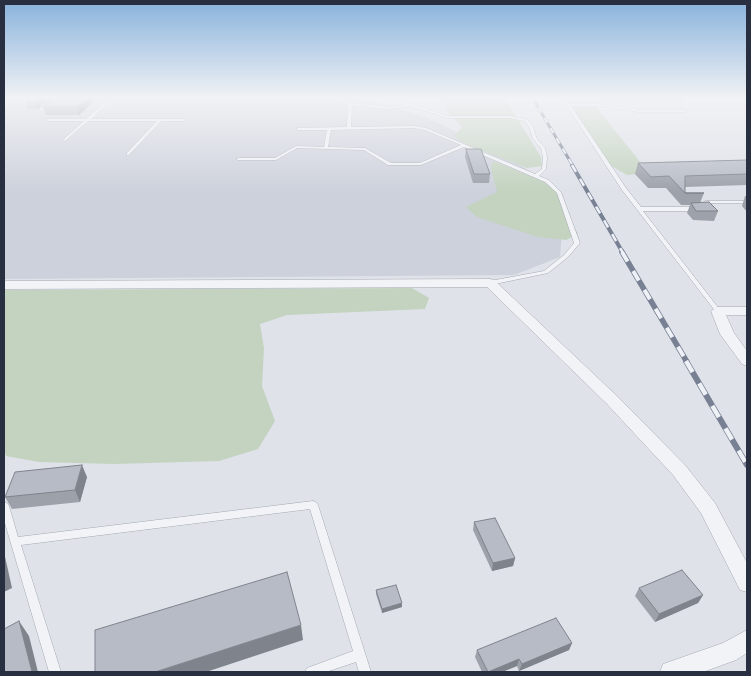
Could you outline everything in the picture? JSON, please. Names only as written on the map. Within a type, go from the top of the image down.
[{"type":"street","points":[[4,285],[490,283],[612,400],[679,470],[708,508],[747,583]]},
{"type":"street","points":[[747,311],[718,311],[727,334],[747,361]]},
{"type":"street","points":[[671,672],[728,652],[747,641]]},
{"type":"lane","points":[[66,140],[79,129]]},
{"type":"lane","points":[[129,154],[152,129]]},
{"type":"lane","points":[[298,129],[312,129]]},
{"type":"lane","points":[[326,148],[329,129]]},
{"type":"lane","points":[[423,129],[536,176],[546,181],[559,192],[577,243],[546,272],[490,283]]},
{"type":"lane","points":[[532,129],[535,139],[543,148],[545,157],[544,169],[536,176]]},
{"type":"lane","points":[[584,129],[640,209],[718,311]]},
{"type":"lane","points":[[238,158],[276,159],[296,147],[365,149],[390,164],[421,164],[463,146]]},
{"type":"lane","points":[[640,209],[704,209],[707,202],[747,202]]},
{"type":"lane","points":[[15,542],[313,505],[365,672]]},
{"type":"lane","points":[[4,506],[55,672]]},
{"type":"lane","points":[[311,672],[360,655]]},
{"type":"shaded area","points":[[4,129],[450,129],[496,150],[536,175],[563,220],[560,257],[514,275],[4,279]]},
{"type":"green space","points":[[461,129],[523,129],[541,157],[542,166],[527,168],[463,143],[454,136]]},
{"type":"green space","points":[[585,129],[613,129],[649,173],[627,175],[606,163]]},
{"type":"green space","points":[[493,161],[552,185],[578,234],[566,240],[538,237],[477,217],[466,207],[497,192],[491,167]]},
{"type":"green space","points":[[412,288],[429,298],[425,309],[287,315],[260,324],[264,348],[262,386],[275,421],[258,449],[219,461],[114,464],[39,462],[6,456],[4,450],[4,290]]},
{"type":"building","points":[[466,149],[481,149],[490,174],[474,174]]},
{"type":"building","points":[[747,160],[747,174],[685,176],[685,193],[669,176],[651,177],[638,163]]},
{"type":"building","points":[[709,202],[718,211],[696,211],[691,203]]},
{"type":"building","points":[[82,465],[75,490],[5,497],[15,472]]},
{"type":"building","points":[[495,518],[515,558],[493,563],[474,522]]},
{"type":"building","points":[[682,570],[703,595],[659,614],[639,588]]},
{"type":"building","points":[[287,572],[301,625],[155,672],[95,672],[95,630]]},
{"type":"building","points":[[396,585],[402,603],[382,609],[376,590]]},
{"type":"building","points":[[556,618],[572,643],[522,664],[519,659],[488,672],[477,650]]},
{"type":"building","points":[[19,621],[32,672],[4,672],[4,629]]},
{"type":"railway","points":[[551,129],[573,166]]},
{"type":"railway","points":[[572,165],[623,253]]},
{"type":"railway","points":[[622,252],[687,362]]},
{"type":"railway","points":[[686,361],[747,465]]}]
